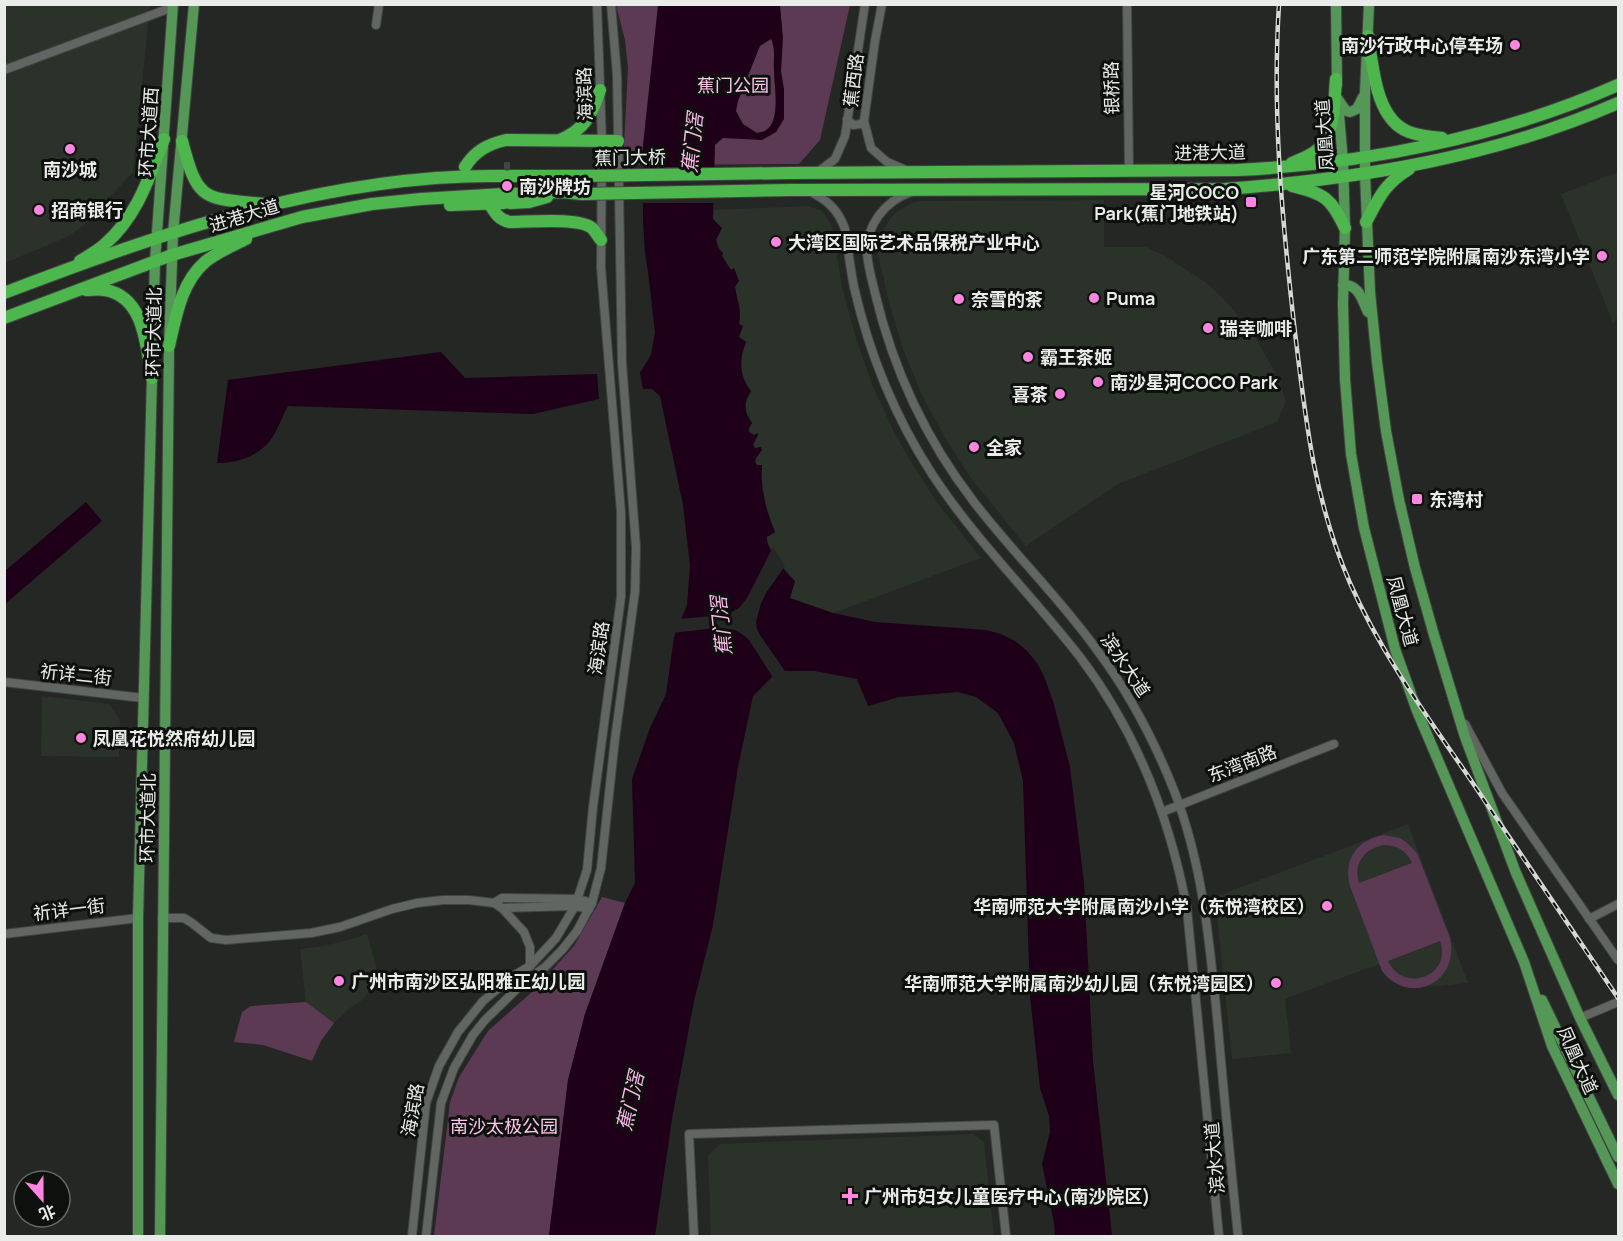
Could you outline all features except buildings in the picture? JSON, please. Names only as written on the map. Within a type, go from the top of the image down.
[{"type":"highway","points":[[1368,36],[1378,92],[1385,110],[1394,122],[1407,132],[1455,139]]},
{"type":"highway","points":[[1283,168],[1309,155],[1327,138],[1331,126],[1336,79]]},
{"type":"highway","name":"进港大道","points":[[790,173],[1283,168],[1365,158],[1455,139],[1534,117],[1618,85]]},
{"type":"highway","points":[[559,141],[570,136],[589,119],[600,90]]},
{"type":"highway","name":"进港大道","points":[[790,190],[1225,189],[1285,184],[1365,174],[1459,156],[1539,133],[1618,103]]},
{"type":"highway","points":[[66,271],[104,245],[129,218],[139,201],[164,134]]},
{"type":"highway","points":[[182,136],[189,169],[200,189],[206,194],[222,200],[272,205]]},
{"type":"highway","points":[[465,167],[479,150],[494,142],[506,140],[618,141]]},
{"type":"highway","points":[[1430,144],[1427,148],[1427,155],[1434,161]]},
{"type":"highway","points":[[1366,222],[1387,185],[1417,164]]},
{"type":"highway","points":[[374,184],[413,174],[465,167],[507,172]]},
{"type":"highway","name":"蕉门大桥","points":[[507,172],[538,168],[560,176],[790,173]]},
{"type":"highway","name":"进港大道","points":[[5,292],[156,238],[272,205],[374,184],[507,172]]},
{"type":"highway","points":[[1285,184],[1310,190],[1330,201],[1345,228]]},
{"type":"highway","name":"蕉门大桥","points":[[507,199],[529,202],[563,192],[582,194],[790,190]]},
{"type":"highway","points":[[307,216],[305,204],[313,196]]},
{"type":"highway","name":"进港大道","points":[[4,318],[172,255],[307,216],[372,204],[431,198],[507,199]]},
{"type":"highway","points":[[372,204],[400,208],[489,204],[507,199]]},
{"type":"highway","points":[[489,204],[503,220],[577,223],[590,227],[601,240]]},
{"type":"highway","points":[[169,346],[184,290],[194,273],[222,251],[276,224]]},
{"type":"highway","points":[[76,290],[104,290],[128,301],[140,323],[152,378]]},
{"type":"main road","name":"环市大道西","points":[[172,255],[195,4]]},
{"type":"main road","name":"凤凰大道","points":[[1336,4],[1336,79],[1345,228],[1344,379],[1351,454],[1364,528],[1395,650],[1424,729],[1524,962],[1552,1046],[1618,1184]]},
{"type":"main road","name":"凤凰大道","points":[[1370,4],[1365,92],[1366,222],[1373,324],[1386,431],[1399,500],[1415,568],[1465,737],[1516,873],[1580,1018],[1618,1095]]},
{"type":"main road","name":"环市大道西","points":[[155,261],[173,6]]},
{"type":"main road","points":[[1337,98],[1346,111],[1353,112],[1361,103],[1365,92]]},
{"type":"main road","points":[[164,134],[182,136]]},
{"type":"main road","name":"环市大道北","points":[[160,1236],[162,918],[172,255]]},
{"type":"main road","name":"环市大道北","points":[[138,1236],[138,918],[155,261]]},
{"type":"main road","points":[[1343,285],[1353,286],[1356,289],[1373,324]]},
{"type":"main road","points":[[1524,962],[1618,1157]]},
{"type":"street","points":[[376,25],[379,4]]},
{"type":"street","name":"海滨路","points":[[412,1236],[426,1103],[439,1066],[458,1032],[483,1001],[513,976],[530,966],[556,938],[577,902],[587,870],[593,807],[621,597],[621,512],[601,268],[602,142],[597,4]]},
{"type":"street","name":"海滨路","points":[[426,1236],[441,1103],[454,1068],[484,1020],[525,981],[545,967],[577,931],[590,906],[602,868],[615,738],[635,592],[636,547],[623,382],[617,75],[611,4]]},
{"type":"street","name":"蕉西路","points":[[817,173],[835,159],[845,136],[865,4]]},
{"type":"street","name":"蕉西路","points":[[882,4],[864,121],[871,148],[887,162],[912,172]]},
{"type":"street","name":"银桥路","points":[[1127,4],[1129,171]]},
{"type":"street","points":[[4,70],[173,6]]},
{"type":"street","points":[[847,119],[849,123],[857,126],[864,121]]},
{"type":"street","name":"滨水大道","points":[[806,190],[826,200],[842,220],[854,285],[867,334],[884,382],[918,451],[961,515],[1064,638],[1097,682],[1134,745],[1149,778],[1176,855],[1190,927],[1219,1236]]},
{"type":"street","name":"滨水大道","points":[[919,190],[897,198],[880,213],[869,234],[867,256],[877,305],[901,376],[930,435],[961,484],[991,523],[1078,626],[1112,671],[1150,736],[1166,771],[1179,805],[1200,878],[1209,934],[1238,1236]]},
{"type":"street","name":"祈详二街","points":[[4,682],[143,698]]},
{"type":"street","name":"凤凰大道","points":[[1455,702],[1502,793],[1618,960]]},
{"type":"street","name":"东湾南路","points":[[1162,812],[1334,744]]},
{"type":"street","points":[[498,905],[502,898],[577,902],[590,906]]},
{"type":"street","points":[[162,918],[184,918],[211,938],[226,940],[311,933],[340,927],[417,903],[469,900],[498,905],[524,932],[530,947],[530,966]]},
{"type":"street","points":[[1589,919],[1618,904]]},
{"type":"street","name":"祈详一街","points":[[4,934],[138,918]]},
{"type":"street","points":[[1580,1018],[1618,1002]]},
{"type":"street","points":[[694,1236],[689,1134],[994,1125],[1006,1236]]},
{"type":"shaded area","name":"南沙城","points":[[5,5],[150,5],[133,172],[84,225],[69,236],[5,263]]},
{"type":"shaded area","name":"广东第二师范学院附属南沙东湾小学","points":[[1618,172],[1618,317],[1613,323],[1561,194]]},
{"type":"shaded area","name":"南沙星河COCO Park","points":[[1104,200],[1104,247],[1146,247],[1167,257],[1205,282],[1222,297],[1252,332],[1275,372],[1286,401],[1277,422],[1118,484],[1026,546],[970,477],[921,393],[903,349],[889,302],[878,255],[880,237],[895,213],[912,203],[922,201]]},
{"type":"shaded area","points":[[807,206],[820,210],[832,226],[842,287],[856,338],[873,387],[895,434],[936,501],[981,558],[833,613],[790,598],[795,581],[767,543],[767,537],[775,532],[766,507],[761,477],[762,465],[757,465],[755,462],[759,453],[758,448],[753,445],[757,433],[754,435],[749,432],[752,423],[745,410],[745,404],[751,391],[743,378],[740,361],[746,342],[738,337],[740,305],[731,270],[716,240],[719,233],[713,219],[713,210]]},
{"type":"shaded area","name":"凤凰花悦然府幼儿园","points":[[42,696],[109,704],[120,719],[119,757],[41,756]]},
{"type":"shaded area","name":"华南师范大学附属南沙小学（东悦湾校区）","points":[[1408,824],[1468,983],[1408,988],[1393,982],[1379,964],[1285,999],[1291,1053],[1232,1059],[1215,897]]},
{"type":"shaded area","name":"广州市南沙区弘阳雅正幼儿园","points":[[367,934],[376,966],[372,986],[360,1002],[334,1023],[306,1002],[300,949],[323,946]]},
{"type":"shaded area","name":"广州市妇女儿童医疗中心(南沙院区)","points":[[973,1134],[984,1142],[994,1236],[711,1236],[708,1155],[720,1144]]},
{"type":"green space","name":"蕉门公园","points":[[616,5],[850,5],[820,140],[799,164],[623,165],[628,68],[625,40]]},
{"type":"green space","points":[[1384,835],[1400,838],[1417,853],[1450,938],[1451,954],[1448,967],[1430,984],[1418,988],[1406,987],[1393,982],[1382,971],[1348,876],[1354,852],[1366,841]],"holes":[[[1384,845],[1401,850],[1412,863],[1359,883],[1358,869],[1362,858],[1371,849]],[[1440,941],[1442,953],[1440,963],[1425,977],[1415,979],[1405,977],[1395,971],[1388,961]]]},
{"type":"green space","name":"南沙太极公园","points":[[602,897],[625,903],[585,1014],[568,1080],[549,1236],[434,1236],[450,1102],[459,1077],[488,1031],[533,991],[574,946]]},
{"type":"green space","points":[[306,1002],[334,1023],[321,1041],[312,1061],[263,1045],[234,1042],[242,1012],[251,1006]]},
{"type":"water","name":"蕉门滘","points":[[658,5],[780,5],[783,38],[781,71],[784,89],[784,119],[776,132],[762,140],[723,138],[715,145],[713,219],[722,228],[716,240],[719,249],[731,270],[734,268],[739,281],[735,287],[740,310],[739,324],[743,326],[739,337],[746,342],[741,367],[744,379],[751,391],[746,407],[747,415],[752,423],[749,432],[754,435],[758,433],[753,445],[755,448],[761,447],[762,450],[755,462],[757,465],[762,465],[764,499],[775,532],[767,537],[768,542],[777,560],[795,581],[790,598],[833,613],[875,622],[986,630],[1001,634],[1015,641],[1027,651],[1044,676],[1070,767],[1084,883],[1093,1061],[1112,1236],[1055,1236],[1042,1164],[1050,1132],[1049,1116],[1040,1088],[1030,996],[1023,781],[1014,743],[998,713],[976,697],[958,692],[899,697],[868,706],[857,679],[815,671],[778,671],[753,696],[738,767],[713,925],[694,1001],[672,1119],[655,1236],[549,1236],[568,1080],[585,1014],[625,903],[635,883],[632,779],[650,728],[666,694],[674,637],[687,605],[690,565],[683,505],[660,396],[652,389],[643,389],[640,373],[651,355],[655,332],[645,253],[643,145]],"holes":[[[771,39],[776,102],[774,119],[765,131],[757,133],[743,124],[736,111],[760,46]]]},
{"type":"water","points":[[441,352],[465,378],[597,374],[599,399],[533,414],[288,406],[275,433],[265,447],[243,459],[217,463],[228,380]]},
{"type":"water","points":[[86,502],[102,521],[5,604],[5,571]]},
{"type":"pier","points":[[640,167],[717,167],[716,203],[640,203]]},
{"type":"pier","points":[[773,547],[785,566],[766,593],[756,622],[760,635],[787,674],[779,674],[774,679],[749,640],[735,630],[717,628],[672,633],[678,619],[726,615],[739,608],[747,598]]},
{"type":"tunnel","points":[[504,168],[510,168]]},
{"type":"railway","points":[[1279,4],[1278,125],[1282,205],[1290,284],[1312,456],[1337,551],[1362,608],[1404,681],[1618,998]]},
{"type":"place","name":"南沙行政中心停车场","points":[[1515,45]]},
{"type":"place","name":"南沙城","points":[[70,149]]},
{"type":"place","name":"南沙牌坊","points":[[507,186]]},
{"type":"place","name":"星河COCO Park(蕉门地铁站)","points":[[1251,202]]},
{"type":"place","name":"招商银行","points":[[39,210]]},
{"type":"place","name":"大湾区国际艺术品保税产业中心","points":[[776,242]]},
{"type":"place","name":"广东第二师范学院附属南沙东湾小学","points":[[1602,256]]},
{"type":"place","name":"Puma","points":[[1094,298]]},
{"type":"place","name":"奈雪的茶","points":[[959,299]]},
{"type":"place","name":"瑞幸咖啡","points":[[1208,328]]},
{"type":"place","name":"霸王茶姬","points":[[1028,357]]},
{"type":"place","name":"南沙星河COCO Park","points":[[1098,382]]},
{"type":"place","name":"喜茶","points":[[1060,394]]},
{"type":"place","name":"全家","points":[[974,447]]},
{"type":"place","name":"东湾村","points":[[1417,499]]},
{"type":"place","name":"凤凰花悦然府幼儿园","points":[[81,738]]},
{"type":"place","name":"华南师范大学附属南沙小学（东悦湾校区）","points":[[1327,906]]},
{"type":"place","name":"广州市南沙区弘阳雅正幼儿园","points":[[339,981]]},
{"type":"place","name":"华南师范大学附属南沙幼儿园（东悦湾园区）","points":[[1276,983]]},
{"type":"place","name":"广州市妇女儿童医疗中心(南沙院区)","points":[[850,1196]]}]
